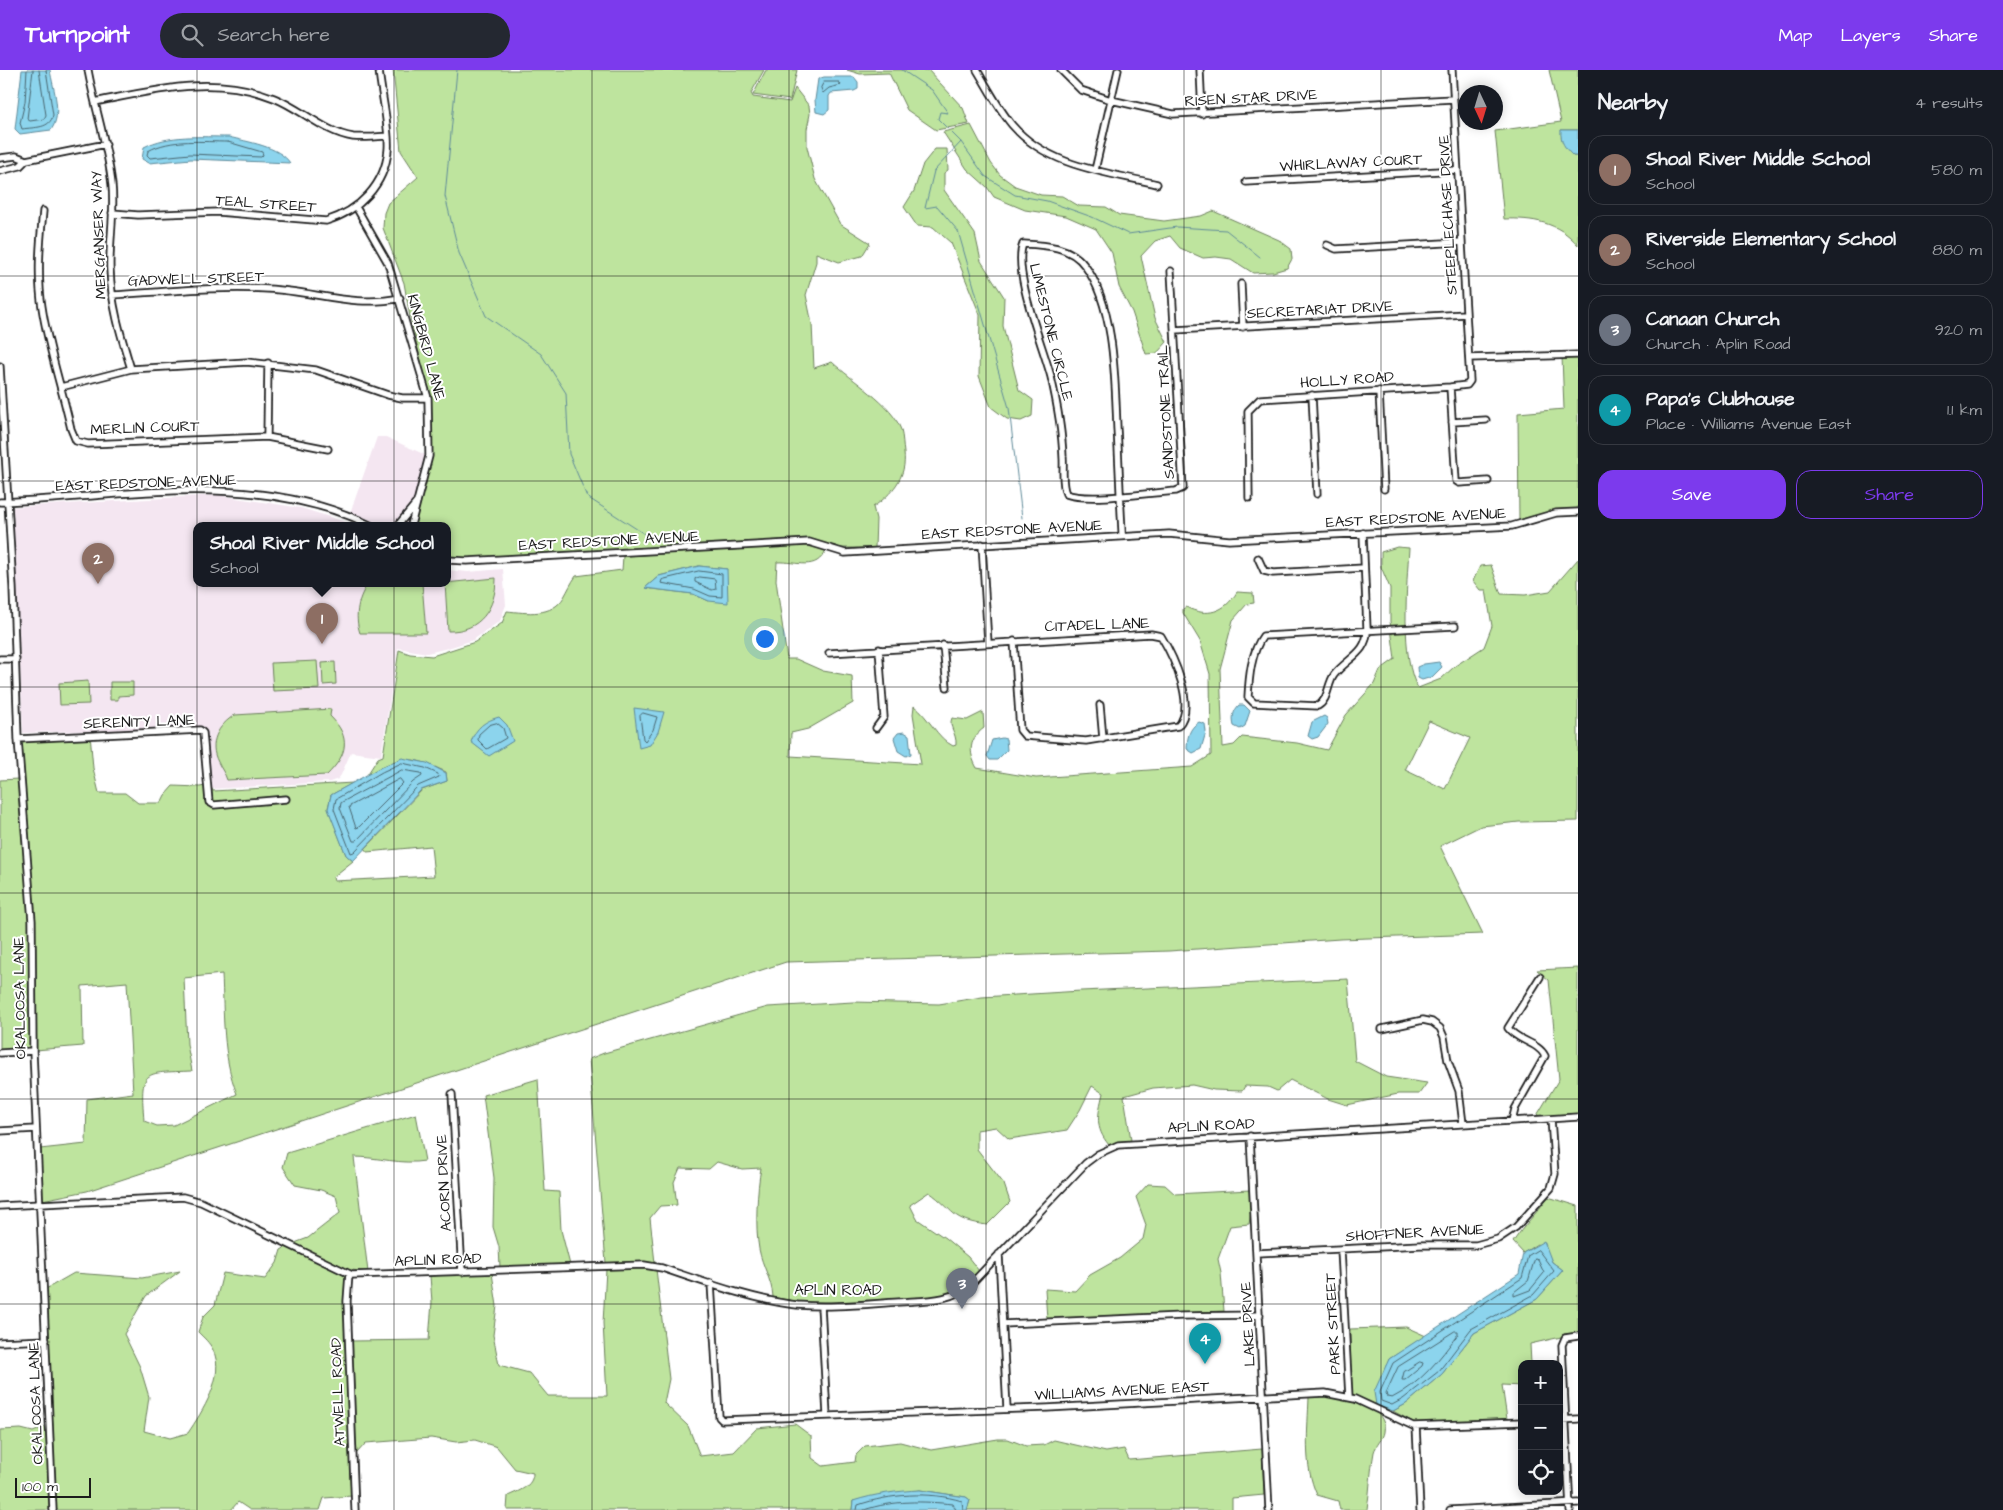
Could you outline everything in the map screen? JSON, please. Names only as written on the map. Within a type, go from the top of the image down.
[{"type":"street","name":"MERGANSER WAY","points":[[88,70],[106,144],[112,188],[110,268],[112,294],[116,319],[131,368]]},
{"type":"street","name":"TEAL STREET","points":[[112,213],[138,215],[218,212],[326,221],[341,217],[356,207],[372,192],[381,176],[388,149],[379,70]]},
{"type":"street","points":[[977,70],[1005,116],[1029,142],[1061,161],[1157,184]]},
{"type":"street","name":"RISEN STAR DRIVE","points":[[1061,70],[1081,90],[1111,100],[1173,114],[1202,114],[1453,99]]},
{"type":"street","points":[[1095,170],[1118,70]]},
{"type":"street","points":[[1200,70],[1202,114]]},
{"type":"street","name":"STEEPLECHASE DRIVE","points":[[1452,70],[1468,358]]},
{"type":"street","points":[[95,102],[170,87],[213,84],[274,98],[338,132],[351,136],[387,136]]},
{"type":"street","points":[[0,158],[16,156],[26,160],[106,144]]},
{"type":"street","points":[[0,171],[20,166],[26,160]]},
{"type":"street","name":"WHIRLAWAY COURT","points":[[1246,182],[1458,170]]},
{"type":"street","name":"KINGBIRD LANE","points":[[356,207],[380,245],[400,298],[428,398],[429,456],[417,502],[417,510],[412,522]]},
{"type":"street","name":"MERLIN COURT","points":[[42,211],[40,252],[41,304],[71,430],[76,441],[88,444],[267,437],[328,450]]},
{"type":"street","points":[[1327,245],[1336,249],[1462,242]]},
{"type":"street","name":"LIMESTONE CIRCLE","points":[[1120,494],[1074,497],[1066,494],[1063,488],[1063,456],[1056,400],[1025,291],[1020,266],[1020,252],[1023,244],[1058,247],[1073,254],[1085,265],[1097,287],[1109,328],[1112,348],[1120,494],[1122,536]]},
{"type":"street","name":"SANDSTONE TRAIL","points":[[1120,494],[1176,491],[1182,488],[1171,271]]},
{"type":"street","points":[[1241,284],[1243,326]]},
{"type":"street","name":"GADWELL STREET","points":[[112,294],[233,288],[304,292],[368,303],[400,298]]},
{"type":"street","name":"SECRETARIAT DRIVE","points":[[1175,330],[1466,314]]},
{"type":"street","points":[[1468,358],[1578,355]]},
{"type":"street","name":"HOLLY ROAD","points":[[1249,498],[1248,411],[1260,399],[1467,385],[1470,381],[1468,358]]},
{"type":"street","points":[[61,387],[131,368],[247,362],[316,370],[402,398],[428,398]]},
{"type":"street","points":[[267,437],[268,364]]},
{"type":"street","name":"OKALOOSA LANE","points":[[0,366],[16,659],[18,739],[32,921],[33,1051],[53,1510]]},
{"type":"street","points":[[1450,387],[1456,481],[1459,484],[1488,482]]},
{"type":"street","points":[[1379,391],[1384,489]]},
{"type":"street","points":[[1312,395],[1317,494]]},
{"type":"street","points":[[1452,422],[1486,420]]},
{"type":"street","name":"EAST REDSTONE AVENUE","points":[[0,502],[208,490],[248,491],[290,498],[331,509],[363,522]]},
{"type":"street","name":"KINGBIRD LANE","points":[[400,522],[417,502]]},
{"type":"street","name":"EAST REDSTONE AVENUE","points":[[451,560],[467,561],[810,542],[845,552],[1169,534],[1229,540],[1512,526],[1556,514],[1578,512]]},
{"type":"street","points":[[1363,533],[1367,629],[1365,646],[1335,674],[1322,703],[1318,706],[1254,703],[1248,697],[1249,679],[1258,643],[1263,636],[1367,629],[1455,626]]},
{"type":"street","points":[[982,544],[988,643]]},
{"type":"street","points":[[1258,558],[1264,571],[1273,573],[1364,568]]},
{"type":"street","name":"CITADEL LANE","points":[[829,653],[943,645],[988,643],[1014,641],[1151,634],[1161,636],[1181,679],[1185,707],[1182,722],[1178,726],[1086,741],[1025,736],[1020,730],[1014,641]]},
{"type":"street","points":[[943,645],[947,687]]},
{"type":"street","points":[[876,728],[884,717],[879,649]]},
{"type":"street","points":[[0,659],[16,659]]},
{"type":"street","points":[[1100,705],[1104,739]]},
{"type":"street","name":"SERENITY LANE","points":[[18,739],[200,730],[203,733],[209,802],[214,805],[286,799]]},
{"type":"street","points":[[1512,1121],[1515,1109],[1545,1060],[1545,1056],[1541,1050],[1513,1034],[1508,1028],[1540,977]]},
{"type":"street","points":[[1382,1029],[1423,1020],[1432,1022],[1440,1028],[1458,1091],[1464,1124]]},
{"type":"street","points":[[0,1053],[33,1051]]},
{"type":"street","name":"ACORN DRIVE","points":[[452,1094],[462,1272]]},
{"type":"street","name":"APLIN ROAD","points":[[0,1206],[177,1197],[191,1199],[350,1274],[644,1265],[662,1268],[712,1284],[785,1303],[821,1306],[948,1297],[968,1287],[1086,1163],[1108,1149],[1127,1143],[1578,1118]]},
{"type":"street","name":"SHOFFNER AVENUE","points":[[1257,1253],[1486,1244],[1512,1231],[1552,1185],[1555,1174],[1551,1119]]},
{"type":"street","points":[[0,1131],[36,1129]]},
{"type":"street","name":"LAKE DRIVE","points":[[1250,1136],[1269,1510]]},
{"type":"street","name":"PARK STREET","points":[[1341,1250],[1349,1396]]},
{"type":"street","points":[[1000,1254],[1007,1410]]},
{"type":"street","name":"ATWELL ROAD","points":[[350,1274],[347,1301],[355,1510]]},
{"type":"street","name":"WILLIAMS AVENUE EAST","points":[[712,1284],[719,1416],[724,1420],[1007,1410],[1325,1393],[1349,1396],[1416,1426],[1518,1422]]},
{"type":"street","points":[[821,1306],[827,1415]]},
{"type":"street","points":[[1003,1324],[1182,1316],[1260,1316]]},
{"type":"street","points":[[1570,1507],[1562,1345],[1565,1338],[1578,1336]]},
{"type":"street","points":[[0,1342],[46,1340]]},
{"type":"street","points":[[1566,1420],[1578,1419]]},
{"type":"street","points":[[1416,1426],[1420,1510]]},
{"type":"street","points":[[1450,1510],[1570,1507],[1578,1503]]},
{"type":"shaded area","points":[[377,437],[386,437],[430,457],[410,522],[370,522],[350,513]]},
{"type":"shaded area","points":[[217,495],[301,508],[345,522],[193,522],[193,587],[451,587],[451,570],[468,572],[503,569],[506,605],[500,621],[473,640],[427,653],[398,648],[381,756],[351,752],[341,775],[338,779],[330,782],[212,789],[207,732],[202,727],[23,733],[13,507]]},
{"type":"green space","points":[[393,70],[764,70],[751,93],[753,97],[790,102],[795,88],[809,106],[807,147],[815,179],[840,224],[870,243],[862,256],[839,262],[816,253],[816,262],[806,295],[812,324],[814,368],[832,362],[881,402],[890,411],[901,430],[904,462],[901,477],[892,491],[873,507],[876,519],[875,548],[841,548],[809,539],[467,558],[451,557],[451,522],[410,522],[430,457],[431,401],[410,317],[404,283],[383,228],[384,213],[388,203],[418,177],[401,151]]},
{"type":"green space","points":[[766,70],[797,70],[790,100],[753,95]]},
{"type":"green space","points":[[847,70],[928,70],[963,108],[969,124],[936,130],[907,110],[889,73],[860,74]]},
{"type":"green space","points":[[1549,70],[1578,70],[1578,130],[1561,130],[1573,156],[1578,156],[1578,245],[1570,237],[1553,226],[1525,219],[1504,219],[1495,131],[1561,122]]},
{"type":"green space","points":[[971,125],[991,163],[1000,175],[1015,186],[1041,195],[1062,196],[1079,206],[1106,207],[1119,215],[1164,221],[1201,216],[1213,211],[1279,240],[1291,249],[1292,259],[1287,268],[1273,272],[1253,273],[1231,259],[1203,258],[1180,248],[1170,236],[1155,241],[1141,256],[1155,318],[1167,342],[1157,353],[1146,354],[1132,312],[1119,287],[1112,253],[1096,229],[1066,216],[1025,210],[994,197],[987,187],[967,169],[943,132]]},
{"type":"green space","points":[[935,149],[947,149],[948,170],[944,173],[944,190],[975,234],[981,261],[1004,297],[1003,326],[1019,390],[1033,400],[1032,416],[1021,421],[1007,419],[991,407],[979,376],[980,315],[951,243],[933,227],[917,226],[904,207],[914,191],[923,164]]},
{"type":"green space","points":[[1578,356],[1578,509],[1556,511],[1519,521],[1518,413],[1564,409],[1562,357]]},
{"type":"green space","points":[[809,545],[826,550],[822,557],[812,563],[777,562],[776,580],[787,659],[796,659],[823,671],[852,676],[853,703],[808,729],[791,733],[790,756],[921,764],[913,714],[914,706],[942,738],[953,746],[956,745],[956,741],[951,724],[952,718],[967,720],[983,712],[984,728],[975,737],[971,751],[977,768],[1036,778],[1192,767],[1211,755],[1210,674],[1200,641],[1183,613],[1183,609],[1186,607],[1201,612],[1215,611],[1227,604],[1237,592],[1253,593],[1254,603],[1247,604],[1233,620],[1220,669],[1223,747],[1234,745],[1242,737],[1297,743],[1327,750],[1346,715],[1374,684],[1380,670],[1395,659],[1390,621],[1390,588],[1381,567],[1381,552],[1397,547],[1409,548],[1406,600],[1407,640],[1412,675],[1418,688],[1441,679],[1455,666],[1484,647],[1492,626],[1486,590],[1480,590],[1473,581],[1480,566],[1491,565],[1501,594],[1525,595],[1550,591],[1578,559],[1578,821],[1519,822],[1481,826],[1440,846],[1483,934],[1340,939],[1169,951],[786,962],[87,1191],[42,1200],[40,1149],[86,1144],[87,1099],[133,1093],[127,982],[82,986],[83,1046],[35,1050],[34,921],[21,738],[90,734],[93,768],[99,793],[125,793],[138,803],[161,803],[173,786],[200,787],[210,785],[213,791],[353,783],[331,795],[328,808],[346,855],[353,861],[333,877],[334,881],[434,876],[431,846],[367,852],[365,849],[422,790],[447,781],[446,772],[414,760],[398,761],[367,775],[378,758],[383,756],[399,650],[410,654],[432,656],[475,642],[502,623],[507,611],[538,612],[553,608],[564,597],[576,576],[622,570],[623,556]],"holes":[[[699,566],[727,569],[709,601],[693,594],[645,588],[659,576]],[[1429,721],[1470,738],[1445,789],[1405,770]],[[471,741],[511,742],[491,752],[482,750]],[[222,974],[226,1050],[237,1094],[174,1125],[157,1126],[144,1121],[144,1083],[148,1077],[154,1074],[192,1071],[187,1044],[184,978]]]},
{"type":"green space","points":[[496,578],[493,599],[484,616],[477,623],[469,627],[448,631],[445,587],[451,587],[451,582]]},
{"type":"green space","points":[[422,587],[426,633],[360,633],[357,613],[365,588]]},
{"type":"green space","points":[[317,661],[319,689],[273,691],[271,663]]},
{"type":"green space","points":[[335,662],[336,684],[323,685],[322,663]]},
{"type":"green space","points":[[88,681],[89,704],[60,705],[59,683]]},
{"type":"green space","points":[[110,682],[133,682],[133,695],[118,696],[118,700],[110,700]]},
{"type":"green space","points":[[331,709],[330,716],[342,732],[344,746],[339,760],[327,775],[227,780],[215,755],[214,748],[216,735],[229,719],[235,715]]},
{"type":"green space","points":[[18,779],[29,921],[30,1050],[0,1052],[0,780]]},
{"type":"green space","points":[[1578,968],[1578,1115],[1536,1117],[1559,1079],[1549,980],[1537,970]]},
{"type":"green space","points":[[1348,979],[1355,1061],[1386,1077],[1427,1083],[1419,1094],[1398,1094],[1347,1105],[1328,1099],[1290,1080],[1277,1091],[1268,1087],[1245,1086],[1242,1091],[1214,1090],[1192,1085],[1153,1088],[1124,1096],[1131,1140],[1109,1145],[1101,1132],[1098,1120],[1103,1093],[1092,1086],[1067,1130],[1009,1139],[996,1127],[977,1130],[977,1149],[1004,1184],[1010,1202],[987,1225],[959,1217],[929,1192],[910,1205],[917,1219],[968,1257],[979,1271],[967,1284],[952,1293],[926,1298],[820,1303],[773,1297],[771,1285],[760,1255],[757,1230],[758,1187],[761,1168],[742,1169],[717,1162],[709,1169],[680,1168],[674,1182],[677,1205],[660,1206],[650,1218],[655,1263],[606,1263],[589,1059],[604,1053],[768,1007],[853,1002],[939,1004],[982,997]]},
{"type":"green space","points":[[538,1079],[545,1191],[559,1192],[561,1230],[570,1265],[500,1267],[499,1247],[493,1227],[494,1178],[483,1095]]},
{"type":"green space","points":[[416,1114],[425,1161],[407,1162],[354,1157],[368,1272],[344,1269],[292,1244],[308,1238],[340,1213],[336,1196],[321,1190],[295,1185],[283,1167],[287,1153]]},
{"type":"green space","points":[[1148,1184],[1165,1185],[1175,1194],[1250,1190],[1252,1205],[1249,1224],[1230,1226],[1218,1259],[1224,1311],[1047,1319],[1045,1289],[1075,1291],[1090,1275],[1120,1258],[1143,1239],[1146,1225],[1136,1197]]},
{"type":"green space","points":[[1548,1197],[1578,1206],[1578,1333],[1564,1334],[1561,1337],[1530,1344],[1531,1360],[1518,1360],[1518,1386],[1502,1385],[1507,1419],[1415,1423],[1393,1411],[1406,1404],[1442,1374],[1474,1333],[1537,1299],[1563,1270],[1552,1262],[1545,1249],[1537,1244],[1523,1253],[1513,1242]]},
{"type":"green space","points":[[286,1247],[346,1276],[344,1301],[352,1496],[324,1498],[320,1510],[250,1510],[238,1502],[231,1510],[56,1510],[46,1289],[74,1273],[142,1278],[180,1271],[146,1296],[124,1334],[140,1367],[149,1397],[144,1431],[170,1438],[188,1433],[211,1393],[217,1371],[216,1360],[213,1350],[198,1332],[203,1317],[215,1305],[223,1273],[265,1279],[277,1263],[281,1250]]},
{"type":"green space","points":[[606,1269],[656,1269],[669,1379],[664,1403],[688,1426],[700,1456],[734,1452],[757,1428],[795,1424],[811,1436],[812,1458],[823,1466],[855,1462],[856,1455],[865,1446],[900,1442],[931,1450],[998,1439],[1008,1439],[1026,1446],[1044,1445],[1054,1440],[1106,1452],[1124,1449],[1129,1460],[1262,1449],[1264,1495],[1232,1498],[1232,1510],[967,1510],[970,1500],[966,1497],[920,1490],[853,1501],[852,1510],[507,1510],[508,1496],[528,1485],[533,1473],[515,1469],[497,1447],[475,1440],[456,1442],[431,1438],[366,1443],[356,1454],[351,1341],[429,1340],[432,1302],[430,1276],[492,1273],[497,1306],[493,1335],[499,1365],[529,1373],[548,1396],[607,1396],[603,1323]]},
{"type":"green space","points":[[1406,1327],[1426,1336],[1389,1359],[1376,1406],[1351,1394],[1350,1329]]},
{"type":"green space","points":[[1332,1396],[1366,1406],[1380,1416],[1384,1423],[1383,1435],[1374,1452],[1367,1510],[1340,1510],[1338,1501],[1317,1495],[1313,1483],[1307,1447],[1309,1397]]},
{"type":"green space","points":[[45,1427],[51,1510],[0,1510],[0,1430],[21,1429],[33,1432]]},
{"type":"water","points":[[22,70],[50,70],[57,109],[55,124],[51,130],[20,134],[15,129]]},
{"type":"water","points":[[824,77],[854,77],[858,82],[858,89],[831,93],[829,96],[829,110],[824,114],[816,112],[815,100],[818,79]]},
{"type":"water","points":[[1561,130],[1578,130],[1578,156],[1573,156],[1565,147],[1561,138]]},
{"type":"water","points":[[185,137],[229,137],[271,149],[285,157],[290,163],[191,159],[149,163],[142,159],[144,147],[164,140]]},
{"type":"water","points":[[699,566],[727,569],[728,603],[709,601],[693,594],[645,588],[659,576]]},
{"type":"water","points":[[1439,662],[1442,667],[1432,677],[1422,680],[1418,678],[1417,667]]},
{"type":"water","points":[[1239,705],[1244,705],[1250,711],[1245,726],[1240,729],[1234,726],[1233,720],[1234,712]]},
{"type":"water","points":[[634,708],[664,712],[658,732],[650,745],[639,748]]},
{"type":"water","points":[[1324,716],[1327,718],[1328,724],[1318,737],[1312,739],[1308,736],[1312,722]]},
{"type":"water","points":[[499,717],[507,725],[513,741],[489,756],[471,742],[482,725],[489,720]]},
{"type":"water","points":[[1199,722],[1205,724],[1206,732],[1201,749],[1193,753],[1187,749],[1188,737],[1193,727]]},
{"type":"water","points":[[904,732],[909,735],[911,754],[906,756],[898,751],[894,738],[898,733]]},
{"type":"water","points":[[1006,739],[1007,750],[997,760],[990,760],[987,756],[992,740]]},
{"type":"water","points":[[402,758],[427,763],[446,773],[447,781],[421,790],[353,861],[346,855],[328,809],[331,795],[379,768]]},
{"type":"water","points":[[1544,1241],[1552,1262],[1563,1270],[1537,1299],[1474,1333],[1442,1374],[1406,1404],[1393,1411],[1376,1405],[1374,1392],[1389,1359],[1519,1274],[1523,1253]]},
{"type":"water","points":[[920,1490],[966,1497],[970,1500],[967,1510],[852,1510],[853,1501],[886,1493]]},
{"type":"waterway","points":[[457,70],[445,196],[459,253],[486,316],[541,354],[566,393],[569,454],[587,497],[646,535]]},
{"type":"waterway","points":[[902,70],[932,90],[948,113],[940,112],[938,119],[961,142],[934,171],[925,208],[937,206],[958,231],[1009,408],[1022,518]]},
{"type":"waterway","points":[[961,142],[985,176],[1015,195],[1047,201],[1092,217],[1128,234],[1177,227],[1226,230],[1260,257]]},
{"type":"place","name":"Riverside Elementary School","points":[[98,584]]},
{"type":"place","name":"Shoal River Middle School","points":[[322,644]]},
{"type":"place","name":"Canaan Church","points":[[962,1309]]},
{"type":"place","name":"Papa's Clubhouse","points":[[1205,1364]]}]
